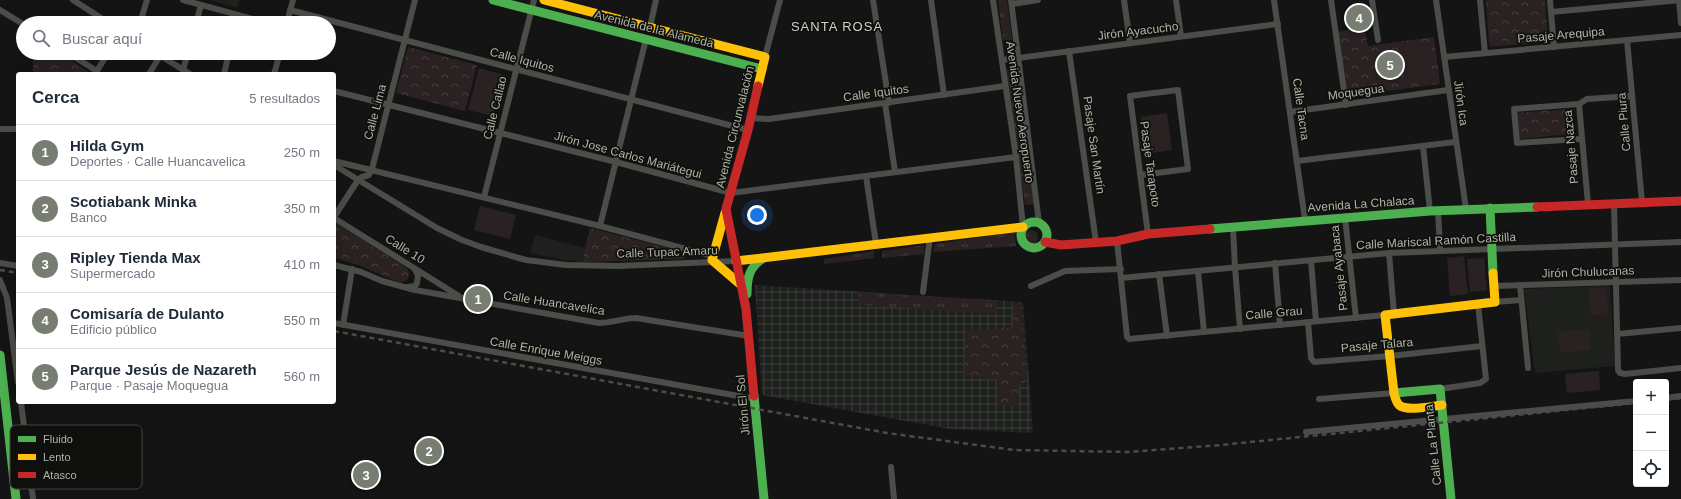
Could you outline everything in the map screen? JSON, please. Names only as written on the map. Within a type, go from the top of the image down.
[{"type":"street","points":[[73,0],[98,16]]},
{"type":"street","points":[[142,16],[147,0]]},
{"type":"street","points":[[184,0],[242,16]]},
{"type":"street","points":[[289,16],[293,0]]},
{"type":"street","name":"Calle Lima","points":[[372,169],[415,0]]},
{"type":"street","name":"Avenida de la Alameda","points":[[493,0],[762,69]]},
{"type":"street","name":"Calle Callao","points":[[484,197],[534,0]]},
{"type":"street","name":"Avenida de la Alameda","points":[[544,0],[765,57]]},
{"type":"street","points":[[650,27],[656,0]]},
{"type":"street","name":"Avenida Circunvalación","points":[[736,261],[726,209],[748,130],[780,0]]},
{"type":"street","points":[[873,0],[895,172]]},
{"type":"street","points":[[931,0],[944,95]]},
{"type":"street","name":"Avenida Nuevo Aeropuerto","points":[[993,0],[1016,157],[1023,227]]},
{"type":"street","points":[[1011,2],[1038,0]]},
{"type":"street","points":[[1124,0],[1130,43]]},
{"type":"street","points":[[1176,0],[1181,36]]},
{"type":"street","name":"Calle Tacna","points":[[1274,0],[1305,220]]},
{"type":"street","points":[[1331,0],[1346,104]]},
{"type":"street","points":[[1372,0],[1378,40]]},
{"type":"street","name":"Jirón Ica","points":[[1436,0],[1466,209]]},
{"type":"street","points":[[1480,0],[1485,53]]},
{"type":"street","points":[[1550,0],[1554,47]]},
{"type":"street","points":[[1551,12],[1680,0],[1681,23]]},
{"type":"street","name":"Avenida Nuevo Aeropuerto","points":[[1011,2],[1039,223]]},
{"type":"street","points":[[198,16],[201,5]]},
{"type":"street","points":[[0,10],[16,20]]},
{"type":"street","name":"Calle Iquitos","points":[[290,10],[312,16]]},
{"type":"street","name":"Calle Iquitos","points":[[336,22],[748,130]]},
{"type":"street","name":"Jirón Ayacucho","points":[[1002,60],[1278,24]]},
{"type":"street","name":"Pasaje Arequipa","points":[[1444,57],[1681,35]]},
{"type":"street","points":[[600,226],[646,39]]},
{"type":"street","name":"Calle Piura","points":[[1627,40],[1642,202]]},
{"type":"street","name":"Pasaje San Martín","points":[[1069,51],[1096,242]]},
{"type":"street","points":[[78,60],[96,72],[104,60]]},
{"type":"street","points":[[150,72],[155,60]]},
{"type":"street","points":[[167,60],[186,72]]},
{"type":"street","points":[[183,70],[186,60]]},
{"type":"street","points":[[224,72],[227,60]]},
{"type":"street","points":[[275,72],[278,60]]},
{"type":"street","name":"Calle Iquitos","points":[[750,118],[769,119],[1005,86]]},
{"type":"street","name":"Pasaje Tarapoto","points":[[1141,175],[1188,169],[1178,90],[1130,96],[1148,234]]},
{"type":"street","name":"Moquegua","points":[[1290,112],[1448,90]]},
{"type":"street","name":"Jirón Jose Carlos Mariátegui","points":[[336,91],[616,162],[731,193],[1016,157]]},
{"type":"street","points":[[1579,104],[1587,99],[1632,96]]},
{"type":"street","name":"Pasaje Nazca","points":[[1582,139],[1517,143],[1514,109],[1579,104],[1588,204]]},
{"type":"street","points":[[0,129],[16,129]]},
{"type":"street","points":[[1297,161],[1456,142]]},
{"type":"street","points":[[1422,146],[1440,250]]},
{"type":"street","name":"Calle Tupac Amaru","points":[[336,161],[600,226],[713,259]]},
{"type":"street","name":"Calle Tupac Amaru","points":[[336,166],[437,228],[462,240],[526,260],[552,264],[587,266],[713,259],[736,261],[1023,227]]},
{"type":"street","points":[[336,215],[358,180],[369,175],[372,169]]},
{"type":"street","points":[[866,176],[876,244]]},
{"type":"street","name":"Avenida La Chalaca","points":[[1045,242],[1061,245],[1118,240],[1148,234],[1233,228],[1345,216],[1434,210],[1681,201]]},
{"type":"street","points":[[1614,204],[1618,370],[1620,373],[1681,368]]},
{"type":"street","points":[[1490,208],[1495,302]]},
{"type":"street","points":[[726,209],[713,259],[741,285]]},
{"type":"street","name":"Pasaje Ayabaca","points":[[1345,216],[1356,318]]},
{"type":"street","name":"Calle 10","points":[[336,219],[465,300]]},
{"type":"street","points":[[1030,222],[1039,223],[1047,233],[1045,242],[1039,247],[1035,248],[1027,246],[1021,238],[1023,227],[1030,222]]},
{"type":"street","points":[[1233,228],[1240,329]]},
{"type":"street","points":[[923,292],[930,237]]},
{"type":"street","name":"Calle Grau","points":[[1118,240],[1127,337],[1132,340],[1521,300]]},
{"type":"street","name":"Calle Mariscal Ramón Castilla","points":[[1121,278],[1389,253],[1681,242]]},
{"type":"street","points":[[1389,253],[1390,356],[1394,393],[1398,403],[1401,406],[1410,408],[1442,405]]},
{"type":"street","name":"Jirón El Sol","points":[[746,309],[748,273],[755,263],[763,258]]},
{"type":"street","name":"Jirón El Sol","points":[[736,261],[746,309],[764,499]]},
{"type":"street","points":[[1311,261],[1316,321]]},
{"type":"street","points":[[0,263],[16,266]]},
{"type":"street","points":[[1275,263],[1280,325]]},
{"type":"street","name":"Calle Huancavelica","points":[[336,265],[352,269],[382,281],[407,288],[599,324],[608,324],[627,318],[636,318],[749,336]]},
{"type":"street","points":[[407,288],[415,286],[417,283],[418,275],[413,268]]},
{"type":"street","points":[[343,325],[352,269]]},
{"type":"street","points":[[1031,286],[1065,271],[1121,269]]},
{"type":"street","points":[[1198,271],[1204,332]]},
{"type":"street","points":[[1160,274],[1167,336]]},
{"type":"street","points":[[0,280],[8,298],[16,365]]},
{"type":"street","name":"Jirón Chulucanas","points":[[1495,286],[1681,280]]},
{"type":"street","points":[[1520,285],[1528,368]]},
{"type":"street","points":[[1320,399],[1440,389],[1480,383],[1484,381],[1486,376],[1478,304]]},
{"type":"street","name":"Pasaje Talara","points":[[1308,322],[1311,358],[1314,362],[1390,356],[1482,346]]},
{"type":"street","name":"Calle Enrique Meiggs","points":[[336,323],[755,399]]},
{"type":"street","points":[[1617,334],[1681,328]]},
{"type":"street","points":[[0,355],[10,445]]},
{"type":"street","name":"Calle La Planta","points":[[1440,389],[1450,499]]},
{"type":"street","points":[[1669,398],[1681,396]]},
{"type":"street","points":[[1306,432],[1633,401]]},
{"type":"street","points":[[21,404],[24,425]]},
{"type":"street","points":[[891,466],[894,499]]},
{"type":"street","points":[[15,489],[16,499]]},
{"type":"street","points":[[32,489],[33,499]]},
{"type":"shaded area","points":[[210,0],[240,0],[237,8]]},
{"type":"shaded area","points":[[535,235],[585,248],[582,262],[530,253]]},
{"type":"shaded area","points":[[755,285],[1023,302],[1033,433],[951,429],[762,395]]},
{"type":"shaded area","points":[[1610,286],[1615,366],[1535,373],[1524,289]]},
{"type":"green space","points":[[998,0],[1007,0],[1012,40],[1003,41]]},
{"type":"green space","points":[[1486,0],[1545,0],[1548,38],[1544,42],[1491,47],[1489,43]]},
{"type":"green space","points":[[1364,27],[1368,46],[1434,37],[1440,84],[1348,96],[1338,32]]},
{"type":"green space","points":[[1426,44],[1430,79],[1405,82],[1401,47]]},
{"type":"green space","points":[[408,47],[477,65],[465,111],[396,93]]},
{"type":"green space","points":[[33,60],[71,60],[89,72],[33,72]]},
{"type":"green space","points":[[479,68],[504,75],[493,116],[468,110]]},
{"type":"green space","points":[[1016,69],[1035,204],[1025,205],[1006,70]]},
{"type":"green space","points":[[1569,109],[1571,134],[1518,139],[1516,113]]},
{"type":"green space","points":[[1167,113],[1172,150],[1146,154],[1141,117]]},
{"type":"green space","points":[[480,206],[516,215],[510,239],[474,230]]},
{"type":"green space","points":[[336,223],[407,268],[409,277],[404,282],[398,282],[359,265],[336,259]]},
{"type":"green space","points":[[590,228],[687,253],[685,259],[582,262]]},
{"type":"green space","points":[[1031,230],[1036,232],[1038,237],[1036,242],[1031,244],[1026,242],[1024,237],[1026,232]]},
{"type":"green space","points":[[1015,232],[1016,246],[933,252],[935,244]]},
{"type":"green space","points":[[924,245],[924,254],[882,258],[882,251]]},
{"type":"green space","points":[[874,251],[874,258],[824,264],[824,259]]},
{"type":"green space","points":[[1464,256],[1468,294],[1450,296],[1447,258]]},
{"type":"green space","points":[[1484,258],[1487,290],[1470,292],[1467,259]]},
{"type":"green space","points":[[1589,288],[1606,288],[1608,315],[1590,315]]},
{"type":"green space","points":[[859,292],[997,301],[996,314],[858,305]]},
{"type":"green space","points":[[1013,304],[1021,304],[1027,381],[1020,384],[1017,406],[998,405],[998,380],[964,376],[966,330],[1012,328]]},
{"type":"green space","points":[[1589,329],[1591,350],[1560,353],[1558,332]]},
{"type":"green space","points":[[1599,371],[1600,390],[1567,393],[1565,374]]},
{"type":"railway","points":[[0,270],[16,273]]},
{"type":"railway","points":[[336,331],[887,433],[1014,450],[1128,452],[1221,445],[1633,403]]},
{"type":"railway","points":[[1669,400],[1681,398]]},
{"type":"traffic: fast","points":[[493,0],[762,69]]},
{"type":"traffic: fast","points":[[1210,229],[1430,211],[1537,207]]},
{"type":"traffic: fast","points":[[1490,208],[1493,273]]},
{"type":"traffic: fast","points":[[1034,222],[1043,226],[1047,235],[1043,244],[1034,248],[1025,244],[1021,235],[1025,226],[1034,222]]},
{"type":"traffic: fast","points":[[747,294],[750,274],[754,266],[762,259]]},
{"type":"traffic: fast","points":[[0,355],[10,445]]},
{"type":"traffic: fast","points":[[1394,393],[1440,389],[1451,499]]},
{"type":"traffic: fast","points":[[754,396],[764,499]]},
{"type":"traffic: fast","points":[[15,489],[16,499]]},
{"type":"traffic: slow","points":[[544,0],[765,57],[758,86]]},
{"type":"traffic: slow","points":[[725,213],[712,260],[741,285]]},
{"type":"traffic: slow","points":[[736,261],[1023,227]]},
{"type":"traffic: slow","points":[[1442,405],[1408,408],[1399,405],[1397,402],[1394,393],[1385,315],[1495,302],[1493,273]]},
{"type":"traffic: jam","points":[[754,396],[746,309],[726,209],[748,130],[758,86]]},
{"type":"traffic: jam","points":[[1537,207],[1681,201]]},
{"type":"traffic: jam","points":[[1045,242],[1061,245],[1117,241],[1148,234],[1210,229]]},
{"type":"place","name":"Comisaría de Dulanto","points":[[1359,18]]},
{"type":"place","name":"Parque Jesús de Nazareth","points":[[1390,65]]},
{"type":"place","name":"Hilda Gym","points":[[478,299]]},
{"type":"place","name":"Scotiabank Minka","points":[[429,451]]},
{"type":"place","name":"Ripley Tienda Max","points":[[366,475]]},
{"type":"district","name":"SANTA ROSA","points":[[837,26]]}]
